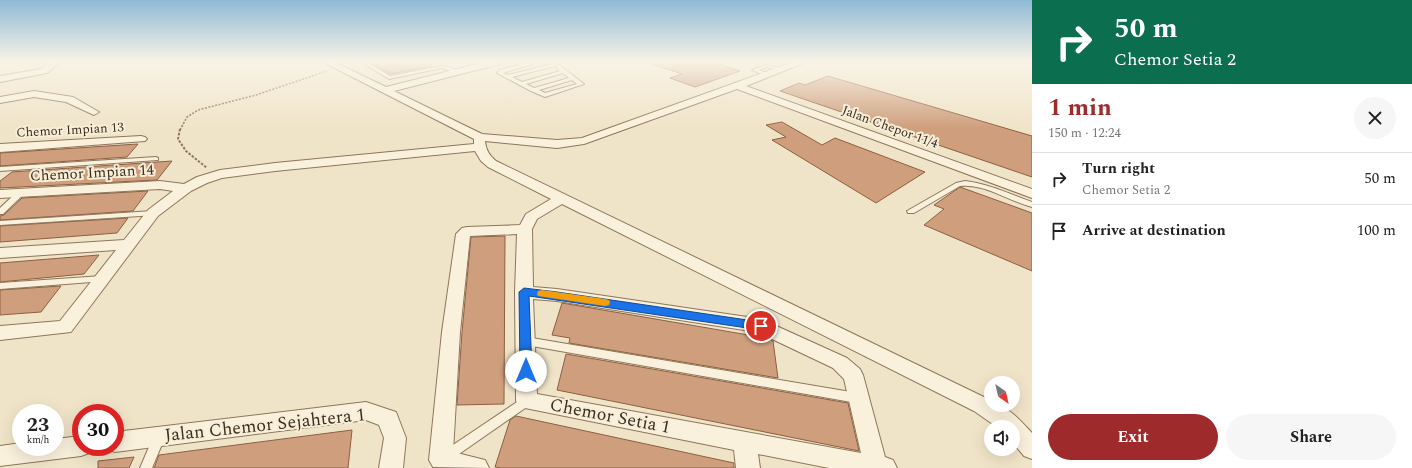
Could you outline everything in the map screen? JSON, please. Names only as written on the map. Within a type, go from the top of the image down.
[{"type":"street","points":[[373,84],[480,142],[487,160],[492,164],[560,199],[981,405],[1009,423],[1032,449]]},
{"type":"street","points":[[386,90],[410,84]]},
{"type":"street","points":[[0,333],[65,327],[153,213],[171,198],[202,180],[220,174],[480,142],[557,144],[584,141],[744,84]]},
{"type":"street","name":"Jalan Chepor 11/4","points":[[738,86],[1032,194]]},
{"type":"street","points":[[0,100],[34,94],[69,99],[94,112]]},
{"type":"street","name":"Chemor Impian 13","points":[[0,148],[141,139]]},
{"type":"street","name":"Chemor Impian 14","points":[[0,194],[160,185],[186,188]]},
{"type":"street","points":[[527,401],[524,292],[526,229],[531,217],[560,199]]},
{"type":"street","points":[[477,468],[441,460],[451,332],[463,234],[467,231],[475,230],[526,229]]},
{"type":"street","points":[[0,253],[129,244]]},
{"type":"street","points":[[524,292],[565,296],[761,326],[840,363],[853,375],[881,467]]},
{"type":"street","name":"Chemor Setia 1","points":[[527,401],[881,467]]},
{"type":"street","name":"Jalan Chemor Sejahtera 1","points":[[124,441],[366,411],[388,419],[394,438],[391,468]]},
{"type":"street","points":[[744,442],[748,468]]},
{"type":"street","points":[[0,456],[72,447]]},
{"type":"lane","points":[[521,84],[545,95],[581,84]]},
{"type":"lane","points":[[533,90],[554,84]]},
{"type":"lane","points":[[0,168],[156,159]]},
{"type":"lane","points":[[911,211],[958,184],[965,182],[1032,205]]},
{"type":"lane","points":[[0,212],[21,193]]},
{"type":"lane","points":[[0,223],[153,213]]},
{"type":"lane","points":[[0,286],[102,279]]},
{"type":"lane","points":[[526,341],[860,399]]},
{"type":"lane","points":[[441,460],[527,401]]},
{"type":"lane","points":[[146,468],[159,437]]},
{"type":"path","points":[[220,174],[202,165],[186,151],[178,139],[180,128],[187,117],[198,110],[256,95],[290,84]]},
{"type":"building","points":[[686,84],[704,84],[695,87]]},
{"type":"building","points":[[797,84],[855,84],[1032,136],[1032,177],[780,91]]},
{"type":"building","points":[[782,122],[822,145],[835,138],[925,172],[876,203],[772,140],[786,137],[766,125]]},
{"type":"building","points":[[138,144],[127,157],[0,166],[0,153]]},
{"type":"building","points":[[172,161],[157,180],[0,188],[0,181],[12,172]]},
{"type":"building","points":[[960,187],[1032,213],[1032,271],[924,225],[944,209],[934,205]]},
{"type":"building","points":[[148,191],[133,211],[0,220],[0,216],[4,215],[22,198]]},
{"type":"building","points":[[128,218],[117,233],[0,242],[0,226]]},
{"type":"building","points":[[505,236],[504,404],[457,405],[471,237]]},
{"type":"building","points":[[99,255],[84,274],[0,282],[0,263]]},
{"type":"building","points":[[61,286],[41,312],[0,315],[0,290]]},
{"type":"building","points":[[562,303],[766,338],[773,341],[778,378],[569,343],[570,338],[552,335]]},
{"type":"building","points":[[566,354],[848,403],[859,451],[557,390]]},
{"type":"building","points":[[516,416],[734,463],[734,468],[495,467],[510,420]]},
{"type":"building","points":[[352,430],[348,468],[154,468],[159,455]]},
{"type":"building","points":[[134,457],[129,468],[98,468],[98,461]]},
{"type":"slow traffic","points":[[542,294],[605,302]]},
{"type":"route","points":[[526,371],[524,292],[557,295],[761,326]]}]
